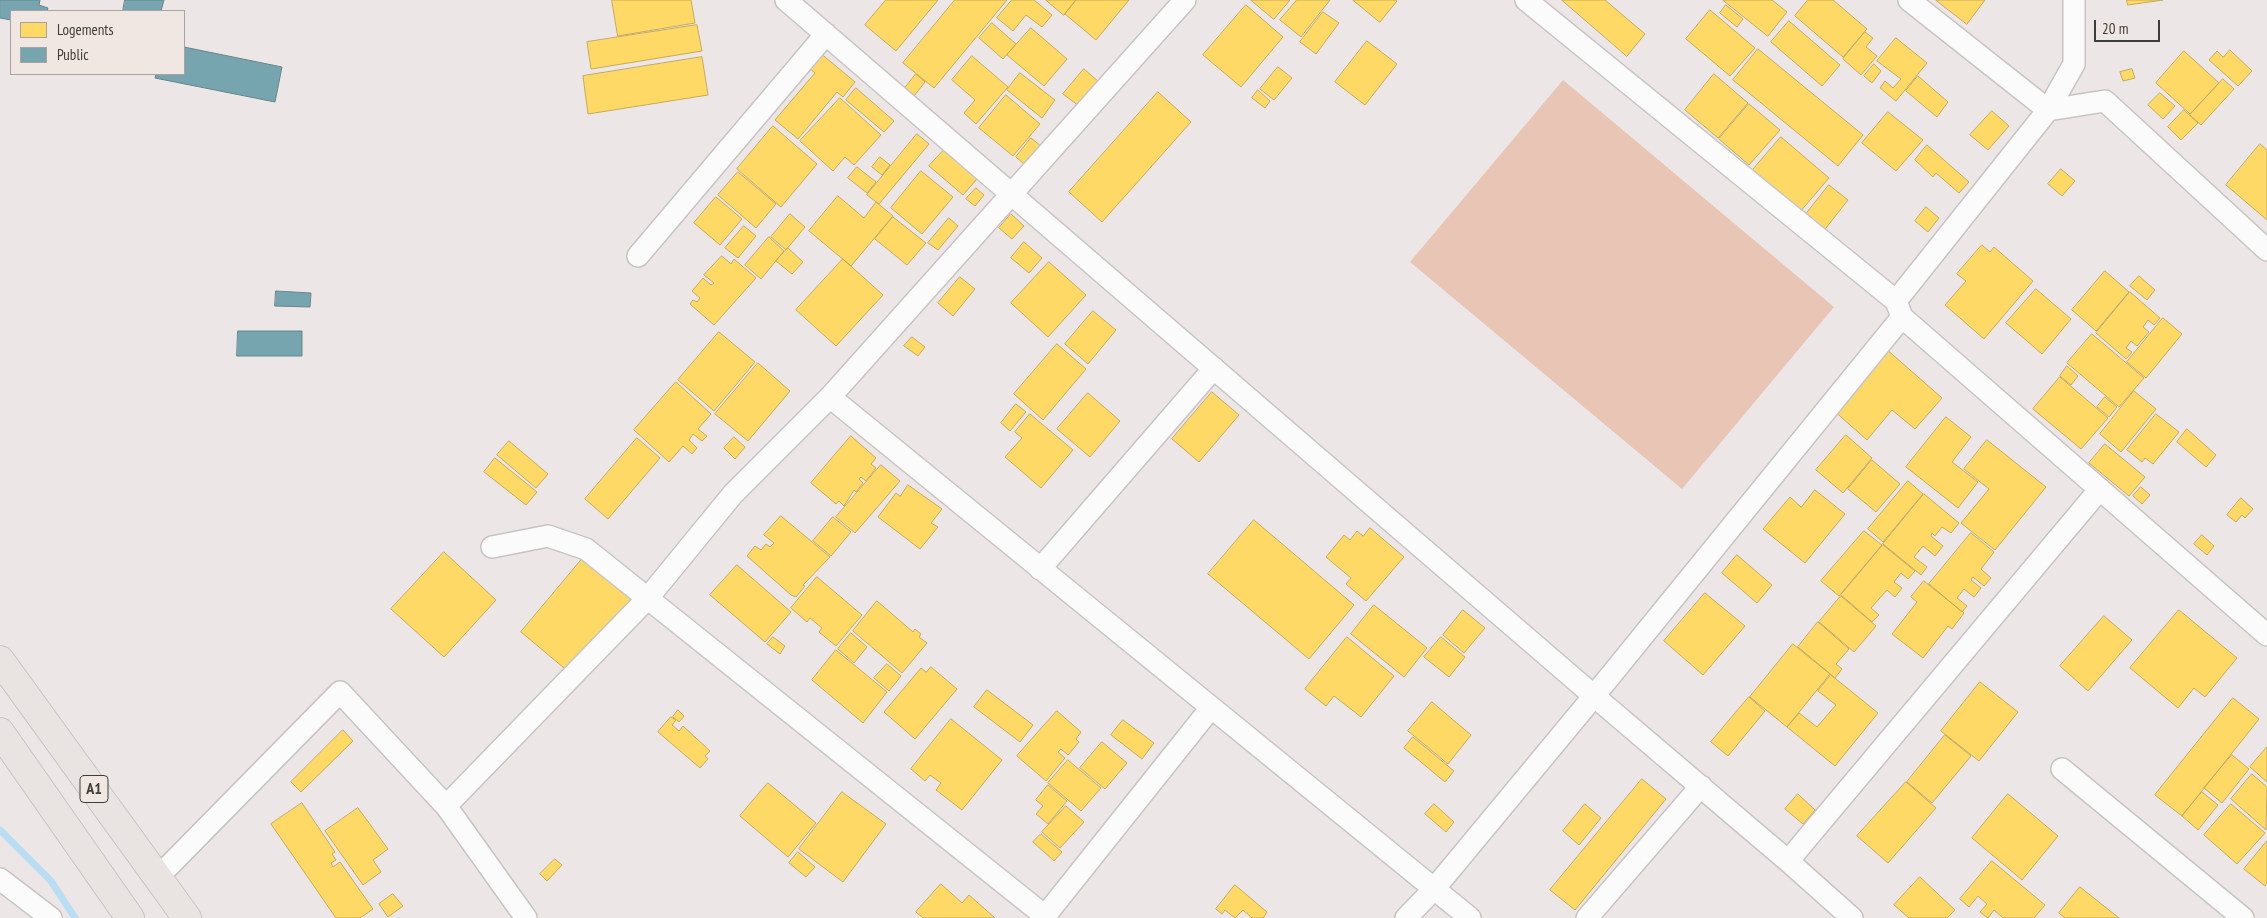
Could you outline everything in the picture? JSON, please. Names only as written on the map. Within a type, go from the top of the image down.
[{"type":"main road","name":"A1","points":[[0,660],[187,918]]},
{"type":"main road","name":"A1","points":[[0,732],[130,918]]},
{"type":"street","points":[[786,0],[1594,696],[1702,786],[1852,918]]},
{"type":"street","points":[[446,806],[647,598],[733,494],[830,397],[1185,0]]},
{"type":"street","points":[[1526,0],[1899,309],[2267,635]]},
{"type":"street","points":[[1909,0],[2048,110],[2105,101],[2267,250]]},
{"type":"street","points":[[1406,918],[1434,888],[1594,696],[1899,309],[2048,110],[2074,64],[2074,0]]},
{"type":"street","points":[[638,256],[826,34]]},
{"type":"street","points":[[1040,570],[1214,368]]},
{"type":"street","points":[[830,397],[1040,570],[1470,918]]},
{"type":"street","points":[[1788,861],[2100,489]]},
{"type":"street","points":[[492,547],[548,536],[586,549],[1045,916],[1210,708]]},
{"type":"street","points":[[158,877],[340,692],[446,806],[526,918]]},
{"type":"street","points":[[2062,769],[2243,918]]},
{"type":"street","points":[[1587,918],[1702,786]]},
{"type":"street","points":[[0,880],[51,918]]},
{"type":"shaded area","points":[[1563,80],[1834,307],[1682,489],[1410,262]]},
{"type":"building: Logements","points":[[612,0],[691,0],[695,23],[618,36]]},
{"type":"building: Logements","points":[[886,0],[938,0],[896,51],[865,25]]},
{"type":"building: Logements","points":[[955,0],[1007,0],[934,88],[903,63]]},
{"type":"building: Logements","points":[[1012,0],[1034,0],[1052,15],[1042,27],[1026,15],[1013,31],[997,18]]},
{"type":"building: Logements","points":[[1046,0],[1076,0],[1064,15]]},
{"type":"building: Logements","points":[[1076,0],[1129,0],[1096,40],[1065,14]]},
{"type":"building: Logements","points":[[1251,0],[1290,0],[1274,19]]},
{"type":"building: Logements","points":[[1297,0],[1330,0],[1301,37],[1280,20]]},
{"type":"building: Logements","points":[[1353,0],[1395,0],[1397,1],[1380,22]]},
{"type":"building: Logements","points":[[1562,0],[1605,0],[1645,34],[1627,56]]},
{"type":"building: Logements","points":[[1723,0],[1772,0],[1787,12],[1768,36]]},
{"type":"building: Logements","points":[[1808,0],[1833,0],[1867,29],[1843,57],[1795,16]]},
{"type":"building: Logements","points":[[1936,0],[1985,0],[1967,24]]},
{"type":"building: Logements","points":[[2127,0],[2163,0],[2128,5]]},
{"type":"building: Logements","points":[[1246,5],[1283,37],[1241,87],[1203,55]]},
{"type":"building: Logements","points":[[1726,5],[1743,19],[1737,27],[1720,13]]},
{"type":"building: Logements","points":[[1710,10],[1755,48],[1730,76],[1686,39]]},
{"type":"building: Logements","points":[[1323,12],[1339,23],[1316,54],[1300,42]]},
{"type":"building: Logements","points":[[1789,21],[1840,65],[1822,86],[1771,42]]},
{"type":"building: Logements","points":[[992,23],[1016,44],[1003,59],[979,38]]},
{"type":"building: Logements","points":[[697,25],[702,51],[591,69],[587,42]]},
{"type":"building: Logements","points":[[1031,28],[1067,59],[1044,86],[1007,55]]},
{"type":"building: Logements","points":[[1865,32],[1873,38],[1866,47],[1877,56],[1861,75],[1843,59]]},
{"type":"building: Logements","points":[[1896,38],[1927,63],[1896,101],[1880,88],[1885,81],[1893,88],[1901,79],[1877,61]]},
{"type":"building: Logements","points":[[1367,41],[1397,64],[1365,105],[1335,82]]},
{"type":"building: Logements","points":[[1758,49],[1863,135],[1838,166],[1733,80]]},
{"type":"building: Logements","points":[[2230,50],[2252,71],[2238,86],[2209,60],[2217,51],[2223,57]]},
{"type":"building: Logements","points":[[2184,51],[2219,83],[2190,114],[2156,83]]},
{"type":"building: Logements","points":[[819,52],[855,82],[843,97],[837,92],[798,139],[775,120],[815,73],[807,66]]},
{"type":"building: Logements","points":[[972,56],[1008,87],[976,124],[964,113],[975,100],[952,80]]},
{"type":"building: Logements","points":[[702,57],[708,95],[588,114],[583,76]]},
{"type":"building: Logements","points":[[1874,64],[1881,71],[1872,83],[1864,76]]},
{"type":"building: Logements","points":[[1278,67],[1292,78],[1274,100],[1260,89]]},
{"type":"building: Logements","points":[[1084,69],[1099,82],[1079,106],[1063,94]]},
{"type":"building: Logements","points":[[2132,69],[2135,78],[2123,81],[2120,72]]},
{"type":"building: Logements","points":[[1020,73],[1055,100],[1042,118],[1007,90]]},
{"type":"building: Logements","points":[[916,74],[925,82],[914,96],[905,88]]},
{"type":"building: Logements","points":[[1714,74],[1748,103],[1718,138],[1685,110]]},
{"type":"building: Logements","points":[[1918,76],[1948,102],[1937,117],[1906,91]]},
{"type":"building: Logements","points":[[2223,79],[2234,89],[2201,125],[2190,115]]},
{"type":"building: Logements","points":[[856,88],[894,121],[884,132],[846,100]]},
{"type":"building: Logements","points":[[1258,90],[1270,101],[1265,108],[1252,98]]},
{"type":"building: Logements","points":[[1158,92],[1191,122],[1102,222],[1069,192]]},
{"type":"building: Logements","points":[[2160,93],[2175,106],[2163,119],[2148,105]]},
{"type":"building: Logements","points":[[1006,95],[1040,124],[1013,156],[979,128]]},
{"type":"building: Logements","points":[[840,98],[881,135],[854,165],[845,157],[833,171],[800,141]]},
{"type":"building: Logements","points":[[1749,104],[1780,130],[1749,165],[1719,139]]},
{"type":"building: Logements","points":[[2184,110],[2198,123],[2181,140],[2168,127]]},
{"type":"building: Logements","points":[[1992,111],[2009,126],[1988,150],[1970,135]]},
{"type":"building: Logements","points":[[1888,112],[1923,140],[1896,171],[1862,143]]},
{"type":"building: Logements","points":[[773,126],[817,164],[781,207],[737,169]]},
{"type":"building: Logements","points":[[917,134],[929,144],[879,204],[867,195]]},
{"type":"building: Logements","points":[[1781,137],[1829,178],[1799,213],[1751,172]]},
{"type":"building: Logements","points":[[1031,138],[1041,146],[1025,165],[1016,157]]},
{"type":"building: Logements","points":[[2260,144],[2267,150],[2267,220],[2226,185]]},
{"type":"building: Logements","points":[[1927,145],[1969,182],[1959,193],[1936,173],[1933,177],[1915,160]]},
{"type":"building: Logements","points":[[944,150],[977,179],[963,195],[929,166]]},
{"type":"building: Logements","points":[[880,157],[890,165],[882,175],[872,167]]},
{"type":"building: Logements","points":[[857,167],[876,182],[867,193],[848,178]]},
{"type":"building: Logements","points":[[2061,169],[2075,181],[2062,196],[2048,184]]},
{"type":"building: Logements","points":[[921,171],[953,197],[922,234],[891,208]]},
{"type":"building: Logements","points":[[738,172],[776,204],[756,228],[718,195]]},
{"type":"building: Logements","points":[[1829,185],[1848,200],[1822,233],[1803,218]]},
{"type":"building: Logements","points":[[976,188],[984,195],[975,206],[966,199]]},
{"type":"building: Logements","points":[[838,196],[864,218],[876,202],[893,216],[851,266],[809,231]]},
{"type":"building: Logements","points":[[716,197],[742,219],[720,245],[694,223]]},
{"type":"building: Logements","points":[[1926,207],[1939,218],[1928,232],[1915,221]]},
{"type":"building: Logements","points":[[790,214],[805,227],[786,250],[771,237]]},
{"type":"building: Logements","points":[[1011,214],[1024,226],[1012,239],[999,228]]},
{"type":"building: Logements","points":[[893,217],[926,243],[907,265],[875,239]]},
{"type":"building: Logements","points":[[949,218],[958,226],[938,250],[928,243]]},
{"type":"building: Logements","points":[[744,226],[756,236],[738,258],[725,248]]},
{"type":"building: Logements","points":[[769,237],[784,251],[761,279],[745,265]]},
{"type":"building: Logements","points":[[1024,242],[1042,258],[1029,273],[1011,258]]},
{"type":"building: Logements","points":[[1982,245],[1990,252],[1994,247],[2033,281],[1984,339],[1945,305],[1966,281],[1957,274]]},
{"type":"building: Logements","points":[[788,248],[803,262],[792,274],[776,261]]},
{"type":"building: Logements","points":[[722,256],[731,264],[734,259],[756,278],[714,325],[690,304],[693,300],[697,302],[700,298],[692,291],[703,278],[711,285],[714,283],[704,275]]},
{"type":"building: Logements","points":[[843,259],[883,295],[836,346],[796,310]]},
{"type":"building: Logements","points":[[1049,262],[1086,295],[1048,337],[1011,303]]},
{"type":"building: Logements","points":[[2105,271],[2129,292],[2096,331],[2072,310]]},
{"type":"building: Logements","points":[[2139,276],[2155,290],[2147,300],[2130,286]]},
{"type":"building: Logements","points":[[960,277],[975,289],[953,316],[938,303]]},
{"type":"building: Logements","points":[[2036,289],[2071,319],[2042,354],[2006,323]]},
{"type":"building: Logements","points":[[2130,292],[2160,318],[2154,325],[2148,320],[2143,327],[2149,332],[2137,346],[2131,341],[2126,348],[2132,352],[2126,359],[2096,333]]},
{"type":"building: Logements","points":[[1093,311],[1116,330],[1088,364],[1065,344]]},
{"type":"building: Logements","points":[[2163,318],[2182,334],[2146,378],[2127,362]]},
{"type":"building: Logements","points":[[719,332],[755,362],[714,411],[678,380]]},
{"type":"building: Logements","points":[[2092,334],[2144,378],[2119,407],[2067,363]]},
{"type":"building: Logements","points":[[912,337],[925,347],[918,356],[904,346]]},
{"type":"building: Logements","points":[[1057,344],[1086,369],[1043,420],[1014,394]]},
{"type":"building: Logements","points":[[1885,348],[1942,398],[1915,429],[1892,410],[1867,440],[1832,409]]},
{"type":"building: Logements","points":[[758,363],[790,391],[748,441],[715,414]]},
{"type":"building: Logements","points":[[2067,366],[2078,376],[2071,385],[2060,376]]},
{"type":"building: Logements","points":[[2060,377],[2108,418],[2081,449],[2033,409]]},
{"type":"building: Logements","points":[[676,382],[711,414],[698,429],[707,436],[702,441],[693,434],[689,440],[697,448],[692,454],[683,446],[669,462],[634,430]]},
{"type":"building: Logements","points":[[2134,391],[2156,409],[2121,452],[2100,434]]},
{"type":"building: Logements","points":[[1212,392],[1239,415],[1199,462],[1172,439]]},
{"type":"building: Logements","points":[[1088,393],[1120,421],[1090,457],[1057,429]]},
{"type":"building: Logements","points":[[2105,397],[2117,407],[2109,417],[2097,407]]},
{"type":"building: Logements","points":[[1016,404],[1026,412],[1010,431],[1001,423]]},
{"type":"building: Logements","points":[[1030,414],[1073,450],[1041,488],[1005,457],[1022,438],[1015,432]]},
{"type":"building: Logements","points":[[2156,414],[2179,432],[2153,464],[2145,458],[2142,462],[2127,450]]},
{"type":"building: Logements","points":[[1946,417],[1971,437],[1952,462],[1978,482],[1958,508],[1906,467]]},
{"type":"building: Logements","points":[[2187,429],[2216,455],[2206,467],[2177,442]]},
{"type":"building: Logements","points":[[1846,435],[1872,458],[1843,493],[1816,470]]},
{"type":"building: Logements","points":[[851,436],[876,458],[871,464],[876,468],[866,481],[861,477],[859,479],[863,483],[856,492],[854,490],[844,506],[839,501],[836,504],[811,483]]},
{"type":"building: Logements","points":[[734,437],[745,447],[735,459],[724,448]]},
{"type":"building: Logements","points":[[637,438],[660,458],[608,519],[585,499]]},
{"type":"building: Logements","points":[[1987,440],[2046,487],[1995,550],[1961,523],[1989,489],[1964,469]]},
{"type":"building: Logements","points":[[509,441],[548,474],[536,488],[497,455]]},
{"type":"building: Logements","points":[[2105,444],[2145,477],[2129,496],[2089,463]]},
{"type":"building: Logements","points":[[495,458],[537,492],[526,505],[484,472]]},
{"type":"building: Logements","points":[[1872,460],[1900,484],[1876,512],[1848,489]]},
{"type":"building: Logements","points":[[881,465],[900,481],[855,533],[836,517]]},
{"type":"building: Logements","points":[[1908,481],[1923,494],[1883,542],[1868,529]]},
{"type":"building: Logements","points":[[908,485],[942,509],[931,523],[938,527],[920,549],[878,517],[896,493],[900,496]]},
{"type":"building: Logements","points":[[2141,487],[2150,495],[2142,504],[2133,496]]},
{"type":"building: Logements","points":[[1815,490],[1845,514],[1805,563],[1763,529],[1790,497],[1801,507]]},
{"type":"building: Logements","points":[[1924,494],[1959,523],[1951,533],[1942,527],[1935,536],[1932,533],[1931,536],[1943,546],[1935,556],[1923,546],[1914,557],[1927,567],[1921,575],[1883,544]]},
{"type":"building: Logements","points":[[2241,498],[2253,509],[2245,518],[2242,515],[2236,522],[2227,515]]},
{"type":"building: Logements","points":[[781,516],[830,557],[803,585],[805,586],[796,597],[791,595],[747,556],[755,546],[761,550],[766,544],[770,547],[774,543],[764,535]]},
{"type":"building: Logements","points":[[833,517],[851,532],[831,556],[813,541]]},
{"type":"building: Logements","points":[[1254,520],[1354,605],[1309,659],[1208,574]]},
{"type":"building: Logements","points":[[1370,528],[1404,557],[1366,601],[1346,584],[1351,578],[1326,557],[1344,535],[1350,540],[1357,531],[1363,536]]},
{"type":"building: Logements","points":[[1864,531],[1882,545],[1839,596],[1821,581]]},
{"type":"building: Logements","points":[[1971,533],[1994,552],[1981,569],[1991,578],[1984,586],[1973,577],[1971,580],[1981,588],[1974,597],[1964,589],[1957,598],[1967,606],[1962,612],[1929,584]]},
{"type":"building: Logements","points":[[2202,535],[2214,546],[2207,555],[2194,544]]},
{"type":"building: Logements","points":[[1883,545],[1915,571],[1908,579],[1901,573],[1894,582],[1902,588],[1895,597],[1887,590],[1871,608],[1879,615],[1872,622],[1841,595]]},
{"type":"building: Logements","points":[[444,552],[496,600],[444,657],[391,609]]},
{"type":"building: Logements","points":[[588,552],[637,594],[570,673],[521,632]]},
{"type":"building: Logements","points":[[1737,555],[1772,585],[1757,603],[1722,573]]},
{"type":"building: Logements","points":[[737,565],[791,612],[765,642],[710,595]]},
{"type":"building: Logements","points":[[817,577],[862,615],[836,646],[819,632],[822,628],[810,618],[807,622],[791,608]]},
{"type":"building: Logements","points":[[1924,581],[1964,613],[1952,629],[1948,626],[1923,658],[1892,634],[1917,602],[1911,597]]},
{"type":"building: Logements","points":[[1705,593],[1745,626],[1703,675],[1664,641]]},
{"type":"building: Logements","points":[[1841,596],[1876,626],[1854,652],[1819,622]]},
{"type":"building: Logements","points":[[877,601],[913,632],[915,629],[921,634],[919,637],[927,643],[902,673],[853,631]]},
{"type":"building: Logements","points":[[1374,605],[1427,648],[1404,677],[1351,634]]},
{"type":"building: Logements","points":[[1463,610],[1485,628],[1464,653],[1443,635]]},
{"type":"building: Logements","points":[[2179,610],[2237,658],[2205,697],[2194,688],[2178,708],[2130,668]]},
{"type":"building: Logements","points":[[2104,616],[2132,640],[2088,691],[2060,666]]},
{"type":"building: Logements","points":[[1818,622],[1849,649],[1836,664],[1842,669],[1835,678],[1798,647]]},
{"type":"building: Logements","points":[[851,633],[867,647],[854,663],[838,649]]},
{"type":"building: Logements","points":[[773,637],[785,646],[780,654],[767,644]]},
{"type":"building: Logements","points":[[1347,637],[1394,676],[1361,717],[1334,696],[1326,706],[1305,689]]},
{"type":"building: Logements","points":[[1441,637],[1465,657],[1449,677],[1424,657]]},
{"type":"building: Logements","points":[[1793,644],[1830,674],[1787,727],[1750,697]]},
{"type":"building: Logements","points":[[836,650],[887,692],[863,723],[812,680]]},
{"type":"building: Logements","points":[[887,664],[901,676],[889,691],[874,678]]},
{"type":"building: Logements","points":[[931,667],[957,689],[915,739],[884,712],[921,668],[926,672]]},
{"type":"building: Logements","points":[[1831,675],[1878,713],[1835,766],[1787,727],[1799,713],[1817,727],[1836,705],[1818,691]]},
{"type":"building: Logements","points":[[1980,682],[2018,712],[1979,761],[1941,731]]},
{"type":"building: Logements","points":[[987,690],[1033,725],[1020,742],[974,707]]},
{"type":"building: Logements","points":[[1749,697],[1765,711],[1728,756],[1711,742]]},
{"type":"building: Logements","points":[[2233,698],[2259,719],[2182,816],[2155,795]]},
{"type":"building: Logements","points":[[1432,702],[1471,735],[1448,764],[1408,731]]},
{"type":"building: Logements","points":[[678,710],[684,716],[679,722],[673,717]]},
{"type":"building: Logements","points":[[1057,711],[1081,732],[1076,739],[1079,742],[1068,755],[1061,749],[1058,752],[1065,758],[1046,781],[1017,756]]},
{"type":"building: Logements","points":[[671,717],[676,720],[672,725],[679,731],[683,726],[710,751],[705,756],[708,759],[700,768],[658,732]]},
{"type":"building: Logements","points":[[951,719],[1002,760],[962,810],[936,790],[941,783],[930,775],[925,781],[911,769]]},
{"type":"building: Logements","points":[[1123,720],[1154,743],[1142,759],[1111,735]]},
{"type":"building: Logements","points":[[343,730],[353,741],[301,792],[291,782]]},
{"type":"building: Logements","points":[[1945,735],[1971,756],[1932,803],[1907,782]]},
{"type":"building: Logements","points":[[1413,737],[1454,771],[1445,782],[1404,748]]},
{"type":"building: Logements","points":[[1102,742],[1127,763],[1105,789],[1080,768]]},
{"type":"building: Logements","points":[[2267,747],[2267,782],[2250,767]]},
{"type":"building: Logements","points":[[2232,755],[2249,769],[2222,803],[2204,788]]},
{"type":"building: Logements","points":[[1068,760],[1101,788],[1081,811],[1048,783]]},
{"type":"building: Logements","points":[[2252,774],[2267,787],[2266,830],[2231,799]]},
{"type":"building: Logements","points":[[1642,779],[1666,799],[1575,910],[1550,890]]},
{"type":"building: Logements","points":[[1906,782],[1936,808],[1888,863],[1857,836]]},
{"type":"building: Logements","points":[[768,783],[816,823],[788,857],[740,816]]},
{"type":"building: Logements","points":[[1048,785],[1067,801],[1048,824],[1036,814],[1043,806],[1036,800]]},
{"type":"building: Logements","points":[[842,792],[886,824],[843,882],[799,849]]},
{"type":"building: Logements","points":[[2202,792],[2218,805],[2198,830],[2182,816]]},
{"type":"building: Logements","points":[[1798,794],[1815,810],[1803,824],[1785,809]]},
{"type":"building: Logements","points":[[2008,794],[2058,836],[2022,880],[1972,838]]},
{"type":"building: Logements","points":[[302,803],[335,852],[332,854],[336,860],[331,863],[333,867],[340,862],[373,909],[360,918],[336,918],[271,824]]},
{"type":"building: Logements","points":[[1434,804],[1454,822],[1446,832],[1425,814]]},
{"type":"building: Logements","points":[[1585,804],[1601,818],[1579,845],[1563,831]]},
{"type":"building: Logements","points":[[2231,804],[2265,833],[2237,864],[2204,835]]},
{"type":"building: Logements","points":[[1066,806],[1084,822],[1060,848],[1042,832]]},
{"type":"building: Logements","points":[[358,808],[388,849],[373,860],[381,872],[363,885],[325,831]]},
{"type":"building: Logements","points":[[1041,834],[1062,852],[1054,861],[1033,842]]},
{"type":"building: Logements","points":[[2267,841],[2267,883],[2265,886],[2244,869]]},
{"type":"building: Logements","points":[[798,852],[815,867],[806,877],[789,863]]},
{"type":"building: Logements","points":[[555,859],[562,865],[547,881],[540,874]]},
{"type":"building: Logements","points":[[1992,861],[2045,905],[2034,918],[2003,918],[1994,910],[1988,918],[1980,912],[1987,904],[1978,896],[1969,907],[1960,899]]},
{"type":"building: Logements","points":[[1920,877],[1955,910],[1947,918],[1909,918],[1894,905]]},
{"type":"building: Logements","points":[[941,884],[962,903],[969,895],[995,918],[923,918],[916,912]]},
{"type":"building: Logements","points":[[1235,885],[1267,912],[1263,918],[1252,918],[1243,910],[1235,918],[1225,910],[1222,914],[1216,909]]},
{"type":"building: Logements","points":[[2080,887],[2119,918],[2065,918],[2059,913]]},
{"type":"building: Logements","points":[[393,894],[403,906],[388,917],[379,904]]},
{"type":"building: Public","points":[[0,0],[40,0],[39,5],[48,8],[47,10],[10,10],[10,20],[0,18]]},
{"type":"building: Public","points":[[125,0],[164,0],[161,10],[123,10]]},
{"type":"building: Public","points":[[185,47],[282,67],[275,102],[155,78],[156,75],[185,75]]},
{"type":"building: Public","points":[[276,291],[311,293],[310,307],[275,306]]},
{"type":"building: Public","points":[[238,331],[302,331],[302,356],[237,356]]},
{"type":"waterway","points":[[0,830],[51,881],[75,918]]}]
